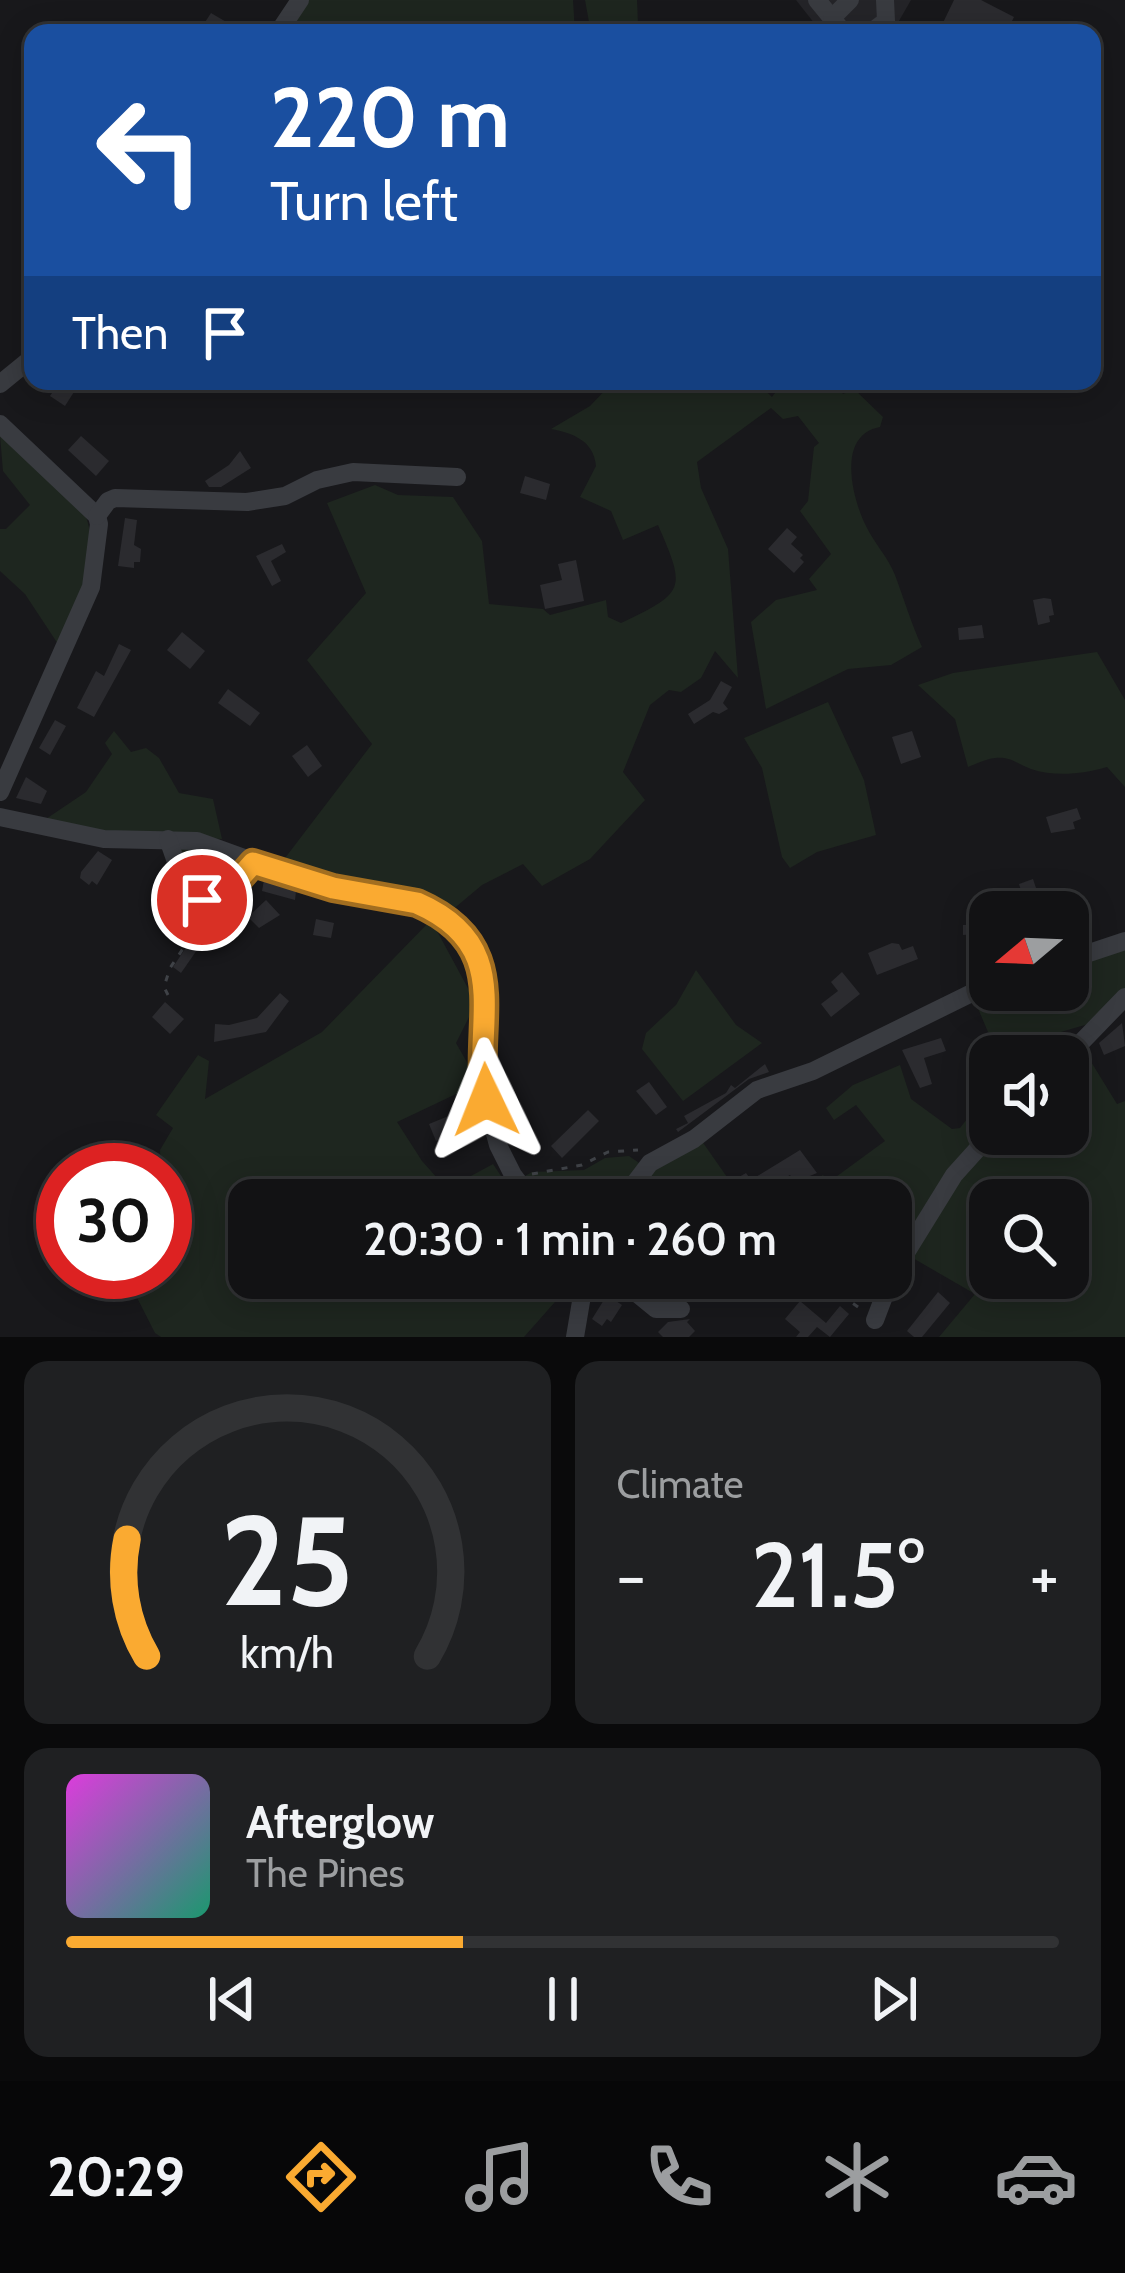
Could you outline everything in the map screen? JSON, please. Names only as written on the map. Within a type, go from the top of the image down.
[{"type":"street","points":[[817,0],[837,24]]},
{"type":"street","points":[[0,384],[24,364]]},
{"type":"street","points":[[0,424],[98,516]]},
{"type":"street","points":[[0,792],[91,586],[98,516],[108,501],[269,500],[353,472],[457,477]]},
{"type":"street","points":[[0,817],[104,839],[197,841],[333,888],[432,910],[463,939],[484,982],[486,1100],[498,1145],[518,1179]]},
{"type":"street","points":[[168,839],[182,879],[208,902],[229,890],[253,863]]},
{"type":"street","points":[[1089,953],[1125,941]]},
{"type":"street","points":[[639,1179],[656,1159],[694,1139],[757,1090],[813,1071],[969,995]]},
{"type":"street","points":[[1088,1035],[1125,997]]},
{"type":"street","points":[[912,1244],[954,1175],[972,1155]]},
{"type":"street","points":[[575,1337],[581,1299]]},
{"type":"street","points":[[644,1299],[656,1309],[681,1309]]},
{"type":"street","points":[[875,1320],[883,1299]]},
{"type":"path","points":[[168,995],[164,987],[170,968],[205,915],[208,902]]},
{"type":"path","points":[[530,1179],[532,1174],[582,1165],[608,1152],[636,1149],[656,1159]]},
{"type":"path","points":[[681,1309],[690,1299]]},
{"type":"path","points":[[846,1299],[875,1320]]},
{"type":"shaded area","points":[[309,0],[573,0],[574,24],[290,24]]},
{"type":"shaded area","points":[[585,0],[637,0],[639,24],[589,24]]},
{"type":"shaded area","points":[[796,0],[911,0],[897,24],[815,24]]},
{"type":"shaded area","points":[[605,390],[765,390],[772,397],[779,390],[840,390],[843,394],[855,390],[883,417],[880,427],[857,442],[853,454],[856,500],[892,568],[922,647],[891,665],[848,669],[766,709],[751,622],[776,600],[817,590],[809,579],[831,554],[800,511],[808,501],[814,447],[819,443],[798,416],[783,419],[771,408],[697,462],[701,488],[728,549],[738,678],[715,651],[701,678],[681,692],[669,690],[650,705],[623,772],[645,800],[590,859],[542,886],[523,864],[482,885],[451,911],[407,891],[360,884],[282,862],[372,744],[307,660],[366,593],[327,503],[375,485],[398,495],[453,497],[482,541],[489,604],[543,609],[550,615],[606,600],[608,617],[621,623],[669,595],[676,576],[658,525],[623,540],[611,511],[580,497],[596,466],[591,450],[581,440],[551,429],[590,406]]},
{"type":"shaded area","points":[[0,435],[82,508],[88,525],[91,542],[86,577],[58,644],[25,594],[0,571],[0,529],[6,529],[30,505],[3,471]]},
{"type":"shaded area","points":[[1097,652],[1125,700],[1125,787],[1107,767],[1050,773],[1001,758],[968,767],[955,719],[918,685],[953,673]]},
{"type":"shaded area","points":[[828,702],[864,780],[876,835],[817,852],[790,868],[782,857],[762,768],[744,738]]},
{"type":"shaded area","points":[[114,731],[131,752],[146,748],[159,758],[179,793],[213,799],[222,839],[105,834],[43,821],[86,792],[112,754],[105,743]]},
{"type":"shaded area","points":[[178,844],[229,859],[233,874],[217,895],[192,886]]},
{"type":"shaded area","points":[[431,920],[476,1003],[456,1043],[473,1086],[397,1122],[438,1179],[228,1179],[228,1299],[558,1299],[524,1337],[161,1337],[155,1333],[138,1299],[192,1299],[192,1143],[164,1143],[173,1128],[156,1115],[198,1055],[209,1061],[205,1099],[322,1032]]},
{"type":"shaded area","points":[[1125,945],[1125,990],[1095,1022],[1051,1035],[988,1032],[979,1011],[1089,1011],[1089,959]]},
{"type":"shaded area","points":[[696,970],[736,1025],[762,1043],[683,1101],[642,1049],[646,1033],[676,1005]]},
{"type":"shaded area","points":[[1089,1058],[1117,1104],[1125,1101],[1125,1337],[939,1337],[971,1299],[1089,1299],[1089,1179],[969,1179],[969,1291],[912,1258],[961,1176],[980,1155],[1089,1155]]},
{"type":"shaded area","points":[[900,1065],[911,1099],[952,1129],[960,1128],[969,1117],[969,1147],[913,1230],[912,1179],[833,1179],[885,1141],[856,1105],[834,1120],[826,1108],[853,1085]]},
{"type":"shaded area","points":[[699,1137],[728,1179],[644,1179],[654,1165]]},
{"type":"shaded area","points":[[629,1156],[642,1165],[631,1179],[525,1176],[584,1170],[605,1158]]},
{"type":"shaded area","points":[[493,1164],[503,1179],[465,1179]]},
{"type":"building","points":[[954,0],[981,0],[1014,17],[1010,24],[942,24]]},
{"type":"building","points":[[211,13],[228,23],[227,24],[204,24]]},
{"type":"building","points":[[54,390],[75,390],[65,406],[50,396]]},
{"type":"building","points":[[81,436],[109,461],[96,476],[68,450]]},
{"type":"building","points":[[240,451],[251,468],[221,487],[209,487],[205,481]]},
{"type":"building","points":[[525,476],[550,484],[546,500],[520,493]]},
{"type":"building","points":[[125,518],[137,520],[134,545],[141,549],[134,568],[118,566]]},
{"type":"building","points":[[787,528],[797,537],[791,544],[803,555],[804,562],[794,573],[768,549]]},
{"type":"building","points":[[282,544],[286,552],[271,561],[281,581],[272,586],[256,556]]},
{"type":"building","points":[[576,560],[584,601],[545,609],[540,585],[562,580],[558,564]]},
{"type":"building","points":[[1051,599],[1054,615],[1049,616],[1050,622],[1038,625],[1033,600]]},
{"type":"building","points":[[982,625],[984,638],[959,640],[958,628]]},
{"type":"building","points":[[182,632],[205,651],[190,669],[167,650]]},
{"type":"building","points":[[119,644],[131,650],[94,717],[77,708],[96,671],[104,676]]},
{"type":"building","points":[[721,681],[732,687],[723,703],[728,709],[694,724],[688,714],[710,700]]},
{"type":"building","points":[[228,689],[260,713],[250,726],[218,703]]},
{"type":"building","points":[[55,720],[66,726],[50,755],[39,748]]},
{"type":"building","points":[[912,731],[921,757],[901,764],[892,737]]},
{"type":"building","points":[[307,745],[322,766],[308,777],[292,756]]},
{"type":"building","points":[[26,777],[47,791],[41,804],[16,798]]},
{"type":"building","points":[[1077,808],[1081,819],[1073,822],[1075,829],[1051,833],[1046,817]]},
{"type":"building","points":[[98,851],[112,860],[97,885],[92,881],[89,885],[80,878],[81,872]]},
{"type":"building","points":[[1033,879],[1037,891],[1021,891],[1019,884]]},
{"type":"building","points":[[264,880],[296,891],[295,900],[262,891]]},
{"type":"building","points":[[179,894],[203,914],[193,927],[169,909]]},
{"type":"building","points":[[266,900],[280,915],[259,928],[248,917]]},
{"type":"building","points":[[316,919],[334,923],[331,938],[313,935]]},
{"type":"building","points":[[197,931],[206,937],[181,973],[173,967]]},
{"type":"building","points":[[892,943],[902,950],[913,946],[918,959],[877,975],[868,953]]},
{"type":"building","points":[[842,972],[860,994],[831,1017],[821,1004],[838,991],[831,982]]},
{"type":"building","points":[[280,993],[289,1001],[266,1032],[214,1042],[215,1024],[257,1018]]},
{"type":"building","points":[[165,1002],[184,1019],[170,1034],[152,1017]]},
{"type":"building","points":[[1122,1023],[1125,1046],[1104,1055],[1099,1043]]},
{"type":"building","points":[[941,1038],[946,1051],[924,1058],[932,1084],[920,1088],[902,1050]]},
{"type":"building","points":[[765,1064],[769,1072],[749,1079],[678,1132],[688,1123],[684,1116],[726,1093],[731,1085],[735,1088]]},
{"type":"building","points":[[649,1082],[667,1107],[656,1115],[636,1091]]},
{"type":"building","points":[[588,1110],[599,1121],[562,1158],[551,1146]]},
{"type":"building","points":[[456,1113],[462,1130],[436,1141],[429,1124]]},
{"type":"building","points":[[800,1150],[817,1173],[802,1179],[790,1175],[753,1179]]},
{"type":"building","points":[[938,1292],[950,1303],[922,1337],[914,1337],[907,1331]]},
{"type":"building","points":[[604,1299],[622,1305],[611,1322],[607,1319],[602,1326],[592,1319]]},
{"type":"building","points":[[800,1301],[826,1323],[840,1306],[849,1314],[830,1337],[817,1327],[808,1337],[796,1337],[800,1332],[785,1319]]},
{"type":"building","points":[[690,1319],[687,1322],[695,1331],[689,1337],[663,1337],[658,1332],[668,1322]]},
{"type":"route","points":[[202,900],[223,895],[253,863],[333,888],[432,910],[463,939],[484,982],[486,1100]]}]
